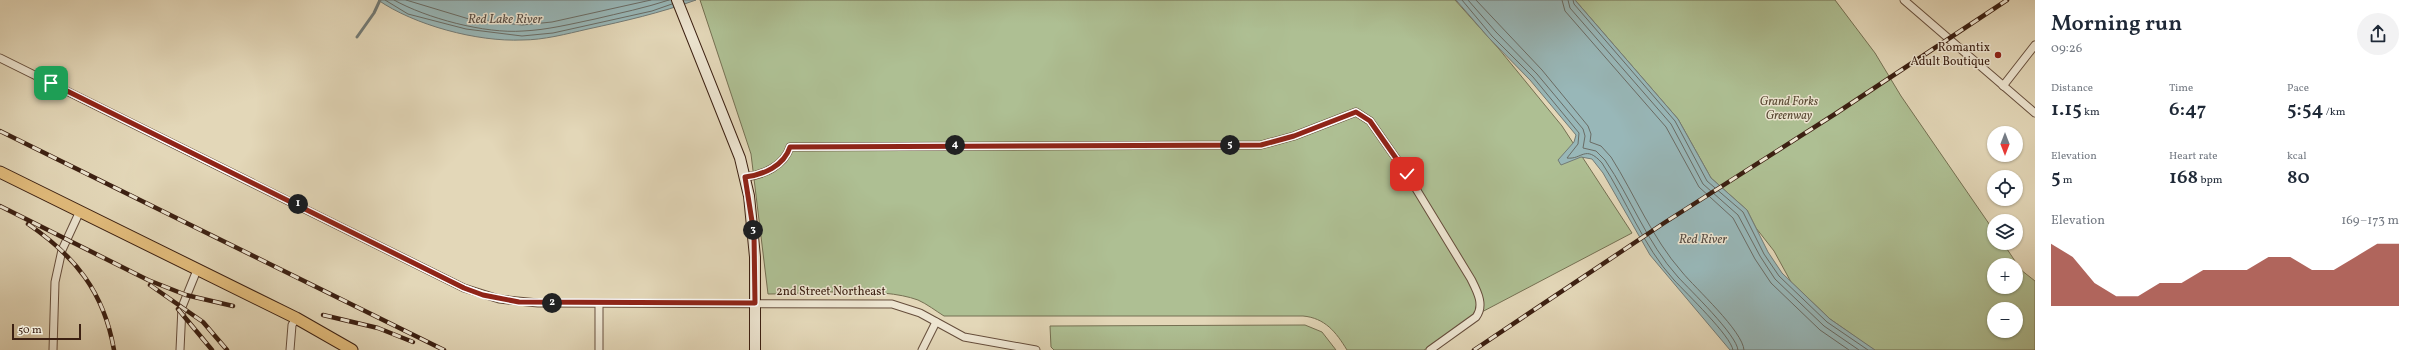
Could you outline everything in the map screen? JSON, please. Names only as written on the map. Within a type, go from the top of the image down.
[{"type":"main road","points":[[0,172],[296,318],[352,350]]},
{"type":"street","points":[[677,0],[730,138],[740,158],[745,177],[754,234],[755,350]]},
{"type":"street","points":[[1904,0],[2035,113]]},
{"type":"street","points":[[2003,86],[2035,45]]},
{"type":"street","name":"2nd Street Northeast","points":[[0,58],[464,288],[483,295],[519,302],[599,304],[892,304],[910,309],[953,332],[974,340],[1036,350]]},
{"type":"street","points":[[745,177],[755,176],[774,167],[786,156],[790,147],[1261,145],[1294,136],[1356,112],[1370,121],[1407,174],[1471,279],[1480,300],[1478,314],[1476,317],[1430,350]]},
{"type":"street","points":[[53,350],[54,282],[62,250],[80,211]]},
{"type":"street","points":[[180,350],[182,307],[197,270]]},
{"type":"street","points":[[599,304],[599,350]]},
{"type":"street","points":[[290,350],[292,325],[296,318]]},
{"type":"street","points":[[922,350],[936,322]]},
{"type":"green space","points":[[700,0],[1455,0],[1499,49],[1562,126],[1632,233],[1478,314],[1424,350],[1347,350],[1339,337],[1324,323],[1311,317],[1303,316],[944,316],[918,300],[884,293],[844,292],[768,294],[751,154]]},
{"type":"green space","name":"Grand Forks Greenway","points":[[1575,0],[1835,0],[1875,53],[1901,96],[1987,221],[1987,250],[2008,250],[2013,258],[1987,258],[1987,294],[2023,294],[2023,272],[2035,281],[2035,350],[1874,350],[1830,319],[1791,282],[1774,251],[1756,228],[1747,210],[1711,178],[1678,119]]},
{"type":"green space","points":[[1305,325],[1322,332],[1336,350],[1054,350],[1051,347],[1050,326]]},
{"type":"water","name":"Red Lake River","points":[[378,0],[696,0],[656,13],[555,36],[538,39],[504,40],[466,35],[428,24],[409,17]]},
{"type":"water","name":"Red River","points":[[1456,0],[1575,0],[1678,119],[1711,178],[1747,210],[1768,252],[1782,273],[1830,319],[1875,350],[1730,350],[1650,255],[1603,173],[1592,159],[1581,157],[1561,165],[1558,160],[1574,142],[1576,135],[1530,80],[1489,38]]},
{"type":"waterway","points":[[357,37],[374,13],[380,0]]},
{"type":"railway","points":[[1474,350],[1664,223],[1835,114],[2007,0]]},
{"type":"railway","points":[[0,131],[444,350]]},
{"type":"railway","points":[[0,206],[148,280],[186,295],[233,306]]},
{"type":"railway","points":[[28,224],[60,249],[85,277],[103,310],[114,350]]},
{"type":"railway","points":[[150,285],[203,322],[227,350]]},
{"type":"railway","points":[[178,309],[212,350]]},
{"type":"railway","points":[[323,315],[378,328],[413,342]]},
{"type":"place","name":"Romantix Adult Boutique","points":[[1998,55]]},
{"type":"route","points":[[51,83],[464,288],[483,295],[519,302],[599,304],[755,303],[754,234],[745,177],[755,176],[774,167],[786,156],[790,147],[1261,145],[1280,141],[1346,114],[1356,112],[1362,114],[1370,121],[1407,174]]}]
